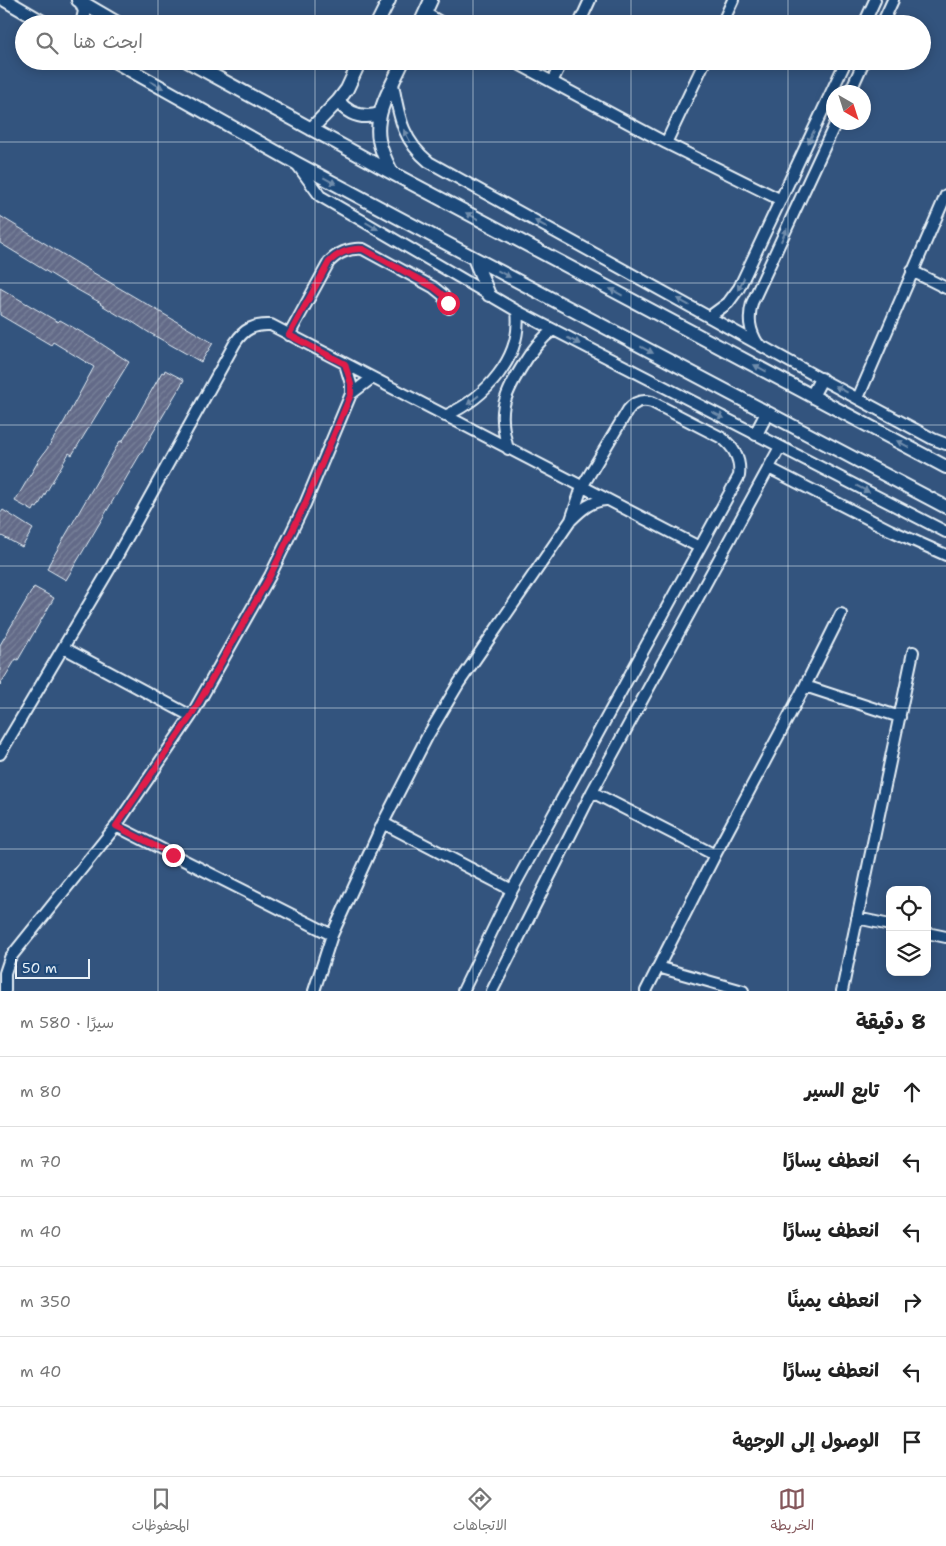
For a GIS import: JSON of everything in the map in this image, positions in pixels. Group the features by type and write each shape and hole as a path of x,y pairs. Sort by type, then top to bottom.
{"street":[{"path":"5,0 31,15"},
{"path":"382,15 389,0"},
{"path":"424,15 431,0"},
{"path":"584,15 590,0"},
{"path":"726,15 733,0"},
{"path":"868,15 875,0"},
{"path":"886,15 893,0"},
{"path":"79,1 84,11 83,15"},
{"path":"79,1 103,15"},
{"path":"131,70 474,258 946,507"},
{"path":"203,70 392,173 946,467"},
{"path":"311,129 338,102 347,89 356,70"},
{"path":"392,173 379,141 378,124 380,114 399,70"},
{"path":"530,70 666,143 781,200"},
{"path":"552,82 558,70"},
{"path":"666,143 700,70"},
{"path":"709,317 728,304 740,288 842,70"},
{"path":"853,85 860,70"},
{"path":"393,84 399,116 406,134 416,149 429,162 821,379 946,444"},
{"path":"338,102 353,114 367,117 380,114"},
{"path":"759,344 754,337 749,320 752,303 832,130"},
{"path":"296,162 320,196 489,295 553,330 946,532"},
{"path":"858,398 946,195"},
{"path":"289,335 329,262 338,254 350,250 363,249 433,287 443,295 449,308"},
{"path":"474,258 489,295"},
{"path":"912,270 946,288"},
{"path":"445,416 460,409 489,386 502,369 516,340 518,311"},
{"path":"0,754 112,566 240,336 246,330 262,324 271,325 699,547"},
{"path":"508,449 504,432 503,414 506,395 532,350 553,330"},
{"path":"516,340 532,350"},
{"path":"5,991 5,973 10,958 116,826 191,716 270,576 305,504 351,394 351,384 345,364"},
{"path":"351,394 372,378"},
{"path":"812,396 821,379"},
{"path":"489,386 506,395"},
{"path":"463,991 512,890 739,476 739,463 734,450 727,441 652,402 642,400 633,404 628,410 582,487 571,520"},
{"path":"756,434 768,413"},
{"path":"492,991 592,792 780,447"},
{"path":"769,468 890,530 946,555"},
{"path":"314,991 332,935 382,823 441,711 571,520 586,506 596,500 607,500"},
{"path":"646,991 841,614"},
{"path":"64,648 191,716"},
{"path":"842,991 913,652"},
{"path":"805,686 900,717"},
{"path":"592,792 715,855"},
{"path":"382,823 512,890"},
{"path":"116,826 332,935"},
{"path":"857,918 886,924"},
{"path":"931,934 946,937"},
{"path":"658,967 743,991"}],"building":[{"path":"0,216 213,343 201,362 118,315 0,243"},
{"path":"0,288 58,322 60,320 97,341 129,362 72,455 69,453 37,508 35,507 33,511 15,501 64,422 94,367 53,342 51,345 0,315"},
{"path":"165,370 184,380 66,580 47,569 49,564 120,441 122,442 162,372 164,373"},
{"path":"3,510 33,529 22,547 0,535 0,514"},
{"path":"34,587 54,598 18,660 16,659 0,685 0,645"}],"route":[{"path":"173,855 116,826 191,716 226,657 270,576 305,504 351,394 349,374 345,364 289,335 329,262 344,251 363,249 438,290 448,303"}]}
